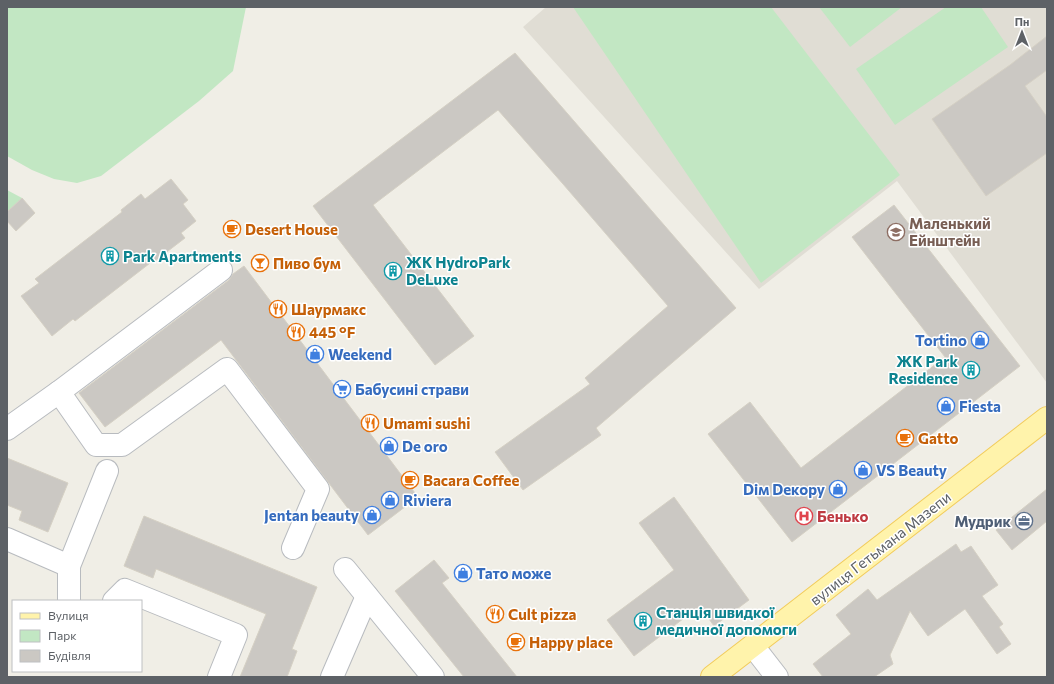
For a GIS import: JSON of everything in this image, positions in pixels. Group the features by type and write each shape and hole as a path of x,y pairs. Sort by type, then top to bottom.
{"main road":[{"name":"вулиця Гетьмана Мазепи","path":"712,677 1047,418"}],"street":[{"path":"7,429 59,392 220,270"},
{"path":"59,392 96,444 122,444 227,369 318,489 293,548"},
{"path":"69,600 69,566 107,471"},
{"path":"7,539 69,566"},
{"path":"345,569 433,677"},
{"path":"115,600 125,590 236,635 219,677"},
{"path":"332,677 367,596"},
{"path":"753,646 777,677"}],"shaded area":[{"path":"546,7 1047,7 1047,383 897,181 759,289 523,27"}],"green space":[{"path":"7,7 246,7 233,71 199,101 101,176 77,183 54,179 32,170 7,156"},
{"path":"573,7 771,7 900,175 761,283"},
{"path":"819,7 902,7 850,47"},
{"path":"946,7 981,7 1008,47 895,125 856,69"},
{"path":"7,190 22,198 7,212"}],"building":[{"path":"1047,36 1047,70 1025,86 1047,117 1047,153 986,196 932,119 1010,65"},
{"path":"515,53 736,308 596,428 601,435 523,490 495,452 590,384 585,378 668,306 498,110 373,205 474,336 435,365 313,206"},
{"name":"Park Apartments","path":"171,179 188,200 183,204 196,221 181,233 185,238 75,321 73,319 52,336 21,296 39,283 35,279 122,212 121,210 141,194 145,199"},
{"path":"22,198 35,213 16,231 7,221 7,212"},
{"name":"ЖК Park Residence","path":"894,205 1020,366 792,542 708,434 750,402 801,468 945,357 852,237"},
{"path":"244,266 418,497 368,535 221,340 105,427 79,393 229,280 233,274"},
{"path":"7,458 68,483 48,532 19,520 22,511 7,505"},
{"path":"1047,489 1047,521 1012,550 996,530"},
{"path":"674,497 749,600 714,626 700,606 634,656 607,620 674,570 639,523"},
{"path":"144,516 317,587 292,649 297,651 287,677 240,677 266,614 156,569 153,578 124,566"},
{"path":"956,544 961,552 971,546 998,585 982,596 1003,624 999,627 1011,644 997,654 965,609 928,636 910,611 890,655 893,664 874,677 823,677 813,664 851,634 836,615 868,589 877,600"},
{"path":"434,560 449,578 442,583 517,677 464,677 395,591"}],"place":[{"name":"Desert House","path":"232,229"},
{"name":"Маленький Ейнштейн","path":"896,232"},
{"name":"Park Apartments","path":"110,256"},
{"name":"Пиво бум","path":"260,263"},
{"name":"ЖК HydroPark DeLuxe","path":"393,271"},
{"name":"Шаурмакс","path":"278,309"},
{"name":"445 °F","path":"296,332"},
{"name":"Tortino","path":"980,340"},
{"name":"Weekend","path":"315,354"},
{"name":"ЖК Park Residence","path":"971,370"},
{"name":"Бабусині страви","path":"342,389"},
{"name":"Fiesta","path":"946,406"},
{"name":"Umami sushi","path":"370,423"},
{"name":"Gatto","path":"905,438"},
{"name":"De oro","path":"389,446"},
{"name":"VS Beauty","path":"863,470"},
{"name":"Bacara Coffee","path":"410,480"},
{"name":"Dім Dекору","path":"838,489"},
{"name":"Riviera","path":"390,500"},
{"name":"Jentan beauty","path":"372,515"},
{"name":"Бенько","path":"804,516"},
{"name":"Мудрик","path":"1024,521"},
{"name":"Тато може","path":"463,573"},
{"name":"Cult pizza","path":"495,614"},
{"name":"Станція швидкої медичної допомоги","path":"643,621"},
{"name":"Happy place","path":"516,642"}]}
